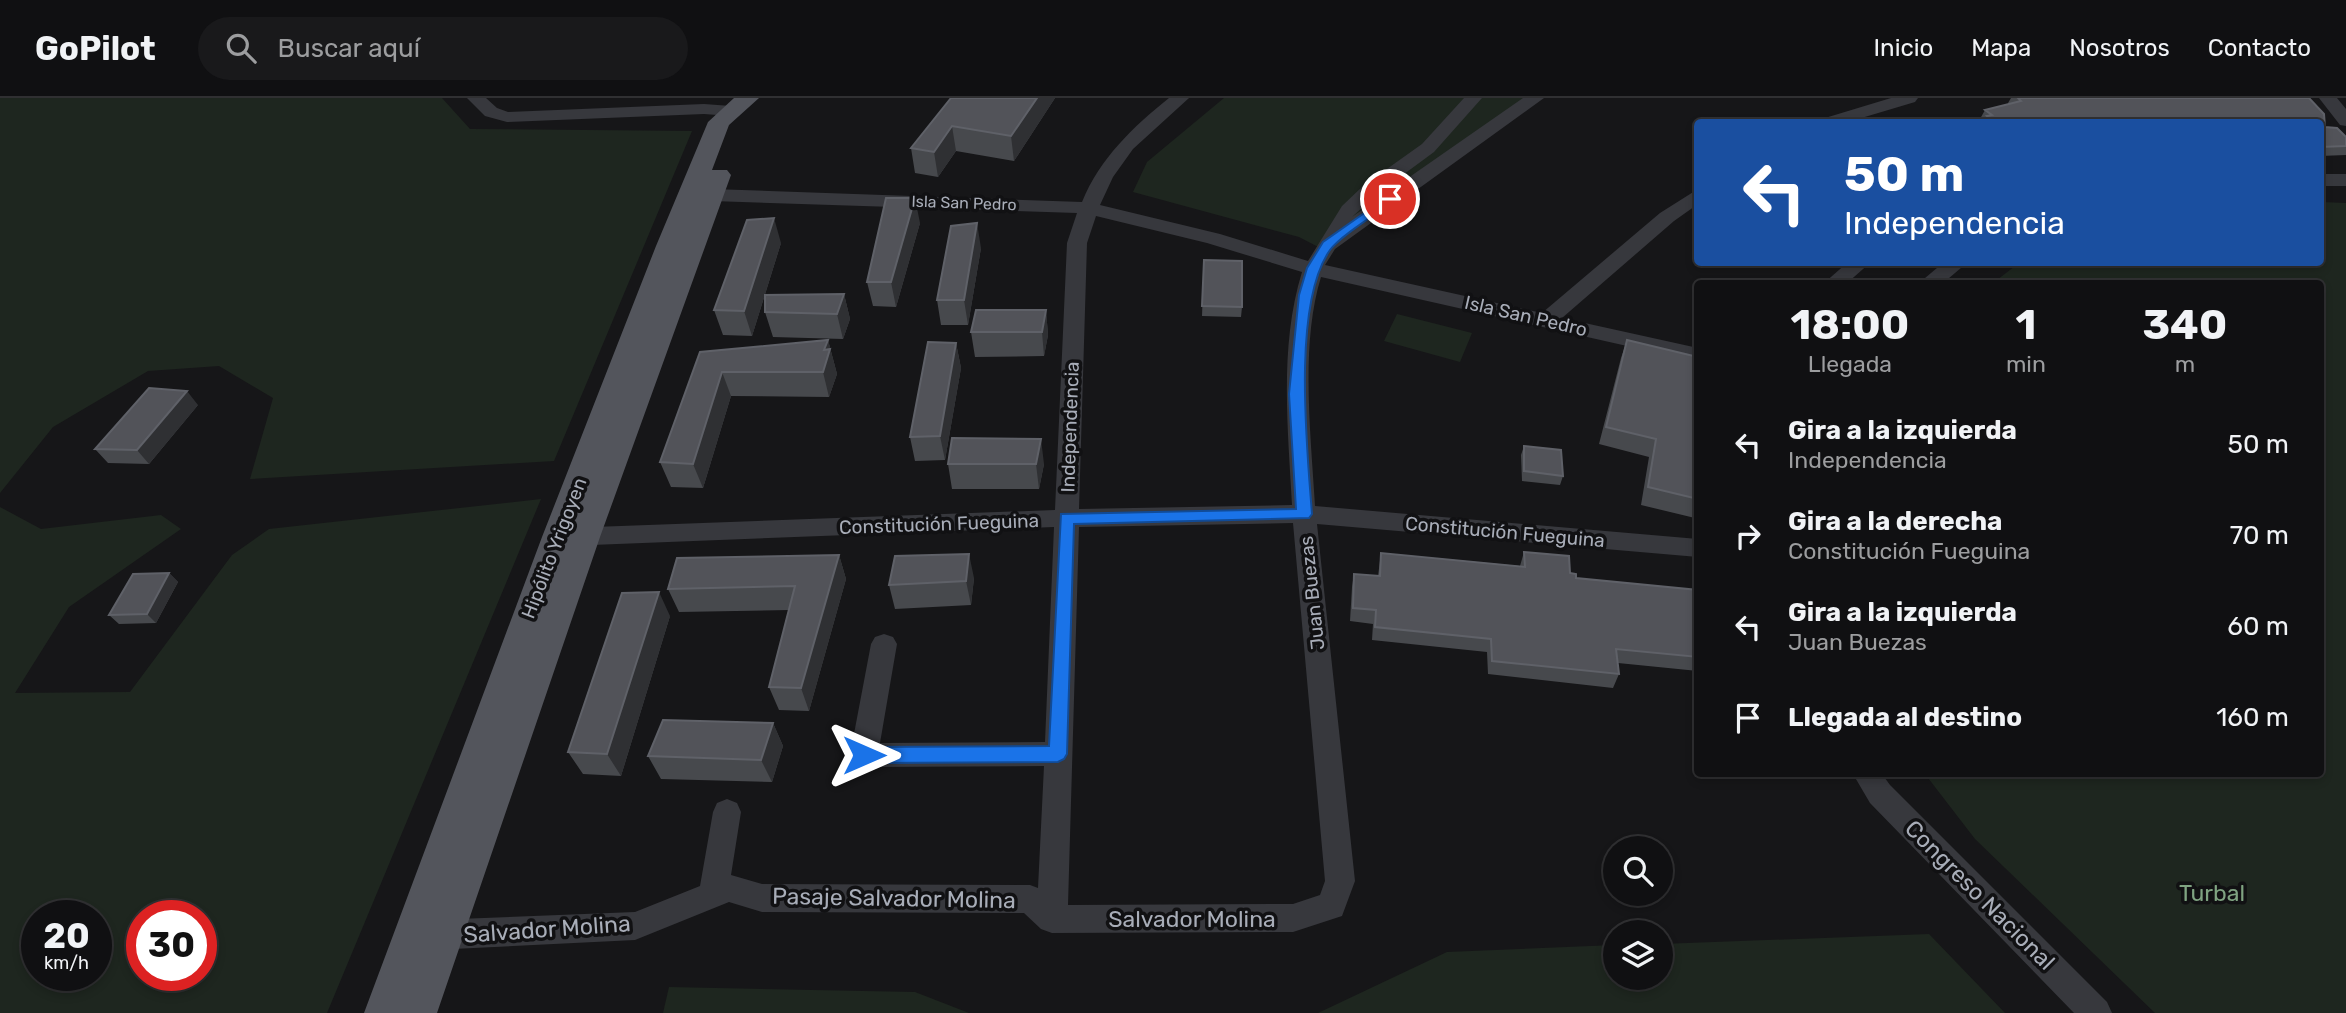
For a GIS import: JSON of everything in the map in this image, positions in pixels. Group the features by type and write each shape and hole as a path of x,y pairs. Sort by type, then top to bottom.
{"main road":[{"name":"Hipólito Yrigoyen","path":"571,537 712,195 736,130 747,113 766,98"},
{"name":"Hipólito Yrigoyen","path":"384,1013 427,935 719,122 722,104"},
{"name":"Hipólito Yrigoyen","path":"417,1013 427,935"}],"street":[{"path":"476,98 491,112 507,117 722,104"},
{"path":"507,117 531,98"},
{"name":"Independencia","path":"1052,919 1077,243 1087,208 1107,169 1123,146 1180,98"},
{"path":"1327,245 1340,216 1368,189 1421,154 1473,98"},
{"name":"Juan Buezas","path":"1331,906 1340,881 1304,514 1297,394 1305,295 1313,268 1327,245 1432,168 1535,98"},
{"path":"1840,119 1905,98"},
{"path":"2328,98 2342,126"},
{"path":"2324,180 2346,180"},
{"name":"Isla San Pedro","path":"712,195 1087,208 1213,238 1313,268 1694,354"},
{"path":"1547,320 1667,217 1694,198"},
{"path":"1838,280 1856,266"},
{"path":"1933,280 1953,266"},
{"name":"Constitución Fueguina","path":"571,537 1067,518 1304,514 1694,548"},
{"path":"884,644 864,755 1058,754"},
{"name":"Congreso Nacional","path":"1869,777 1880,794 2096,1013"},
{"path":"721,891 727,812"},
{"name":"Salvador Molina","path":"427,935 635,926 721,891"},
{"name":"Pasaje Salvador Molina","path":"721,891 762,898 1030,900 1052,919"},
{"name":"Salvador Molina","path":"1052,919 1293,918 1331,906"}],"green space":[{"path":"0,98 442,98 470,129 692,131 554,461 250,479 273,398 219,366 148,371 53,427 0,493"},
{"path":"1224,98 1532,98 1328,252 1299,237 1133,192 1147,162"},
{"name":"Turbal","path":"2324,202 2346,203 2346,1013 2155,1013 1975,839 1927,777 2324,777 2324,280 1997,280 2015,266 2324,266"},
{"path":"1397,314 1472,333 1460,362 1384,341"},
{"path":"541,499 327,1013 0,1013 0,507 41,529 161,515 181,529 69,607 15,693 130,692 232,555 269,529"},
{"path":"1929,934 2005,1013 1318,1013 1447,952 1603,946 1603,990 1673,990 1673,944"},
{"path":"669,987 915,992 969,1013 663,1013"}],"building":[{"path":"951,98 1037,98 1011,136 952,126 934,152 911,148"},
{"path":"2018,98 2309,98 2324,114 2325,127 2337,128 2346,137 2346,146 2324,147 2324,119 1991,119 1987,116 1992,115 1985,110 2021,101"},
{"path":"886,198 915,198 891,282 867,282"},
{"path":"774,218 744,311 714,310 747,220"},
{"path":"977,223 964,300 937,300 951,226"},
{"path":"1204,260 1242,261 1242,307 1202,306"},
{"path":"844,294 837,314 765,312 765,295"},
{"path":"976,310 1046,310 1042,332 971,332"},
{"path":"828,340 824,350 830,349 823,372 722,372 693,464 660,462 700,352"},
{"path":"1627,340 1694,356 1694,498 1648,487 1656,439 1606,427"},
{"path":"928,342 956,343 940,436 910,437"},
{"path":"149,388 187,391 137,450 95,449"},
{"path":"952,438 1041,439 1036,464 948,464"},
{"path":"1524,446 1561,450 1563,476 1524,471"},
{"path":"1524,552 1569,556 1570,573 1576,574 1576,578 1694,590 1694,657 1616,649 1619,674 1492,661 1491,639 1375,627 1376,610 1353,608 1354,574 1380,576 1381,553 1525,567"},
{"path":"969,554 966,581 889,585 895,556"},
{"path":"839,555 801,688 769,687 795,586 668,589 677,558"},
{"path":"169,573 147,614 109,615 133,574"},
{"path":"659,592 607,754 568,752 622,593"},
{"path":"663,720 773,723 761,760 648,756"}],"route":[{"path":"864,755 1058,754 1067,518 1304,514 1297,394 1305,295 1313,268 1327,245 1390,199"}]}
